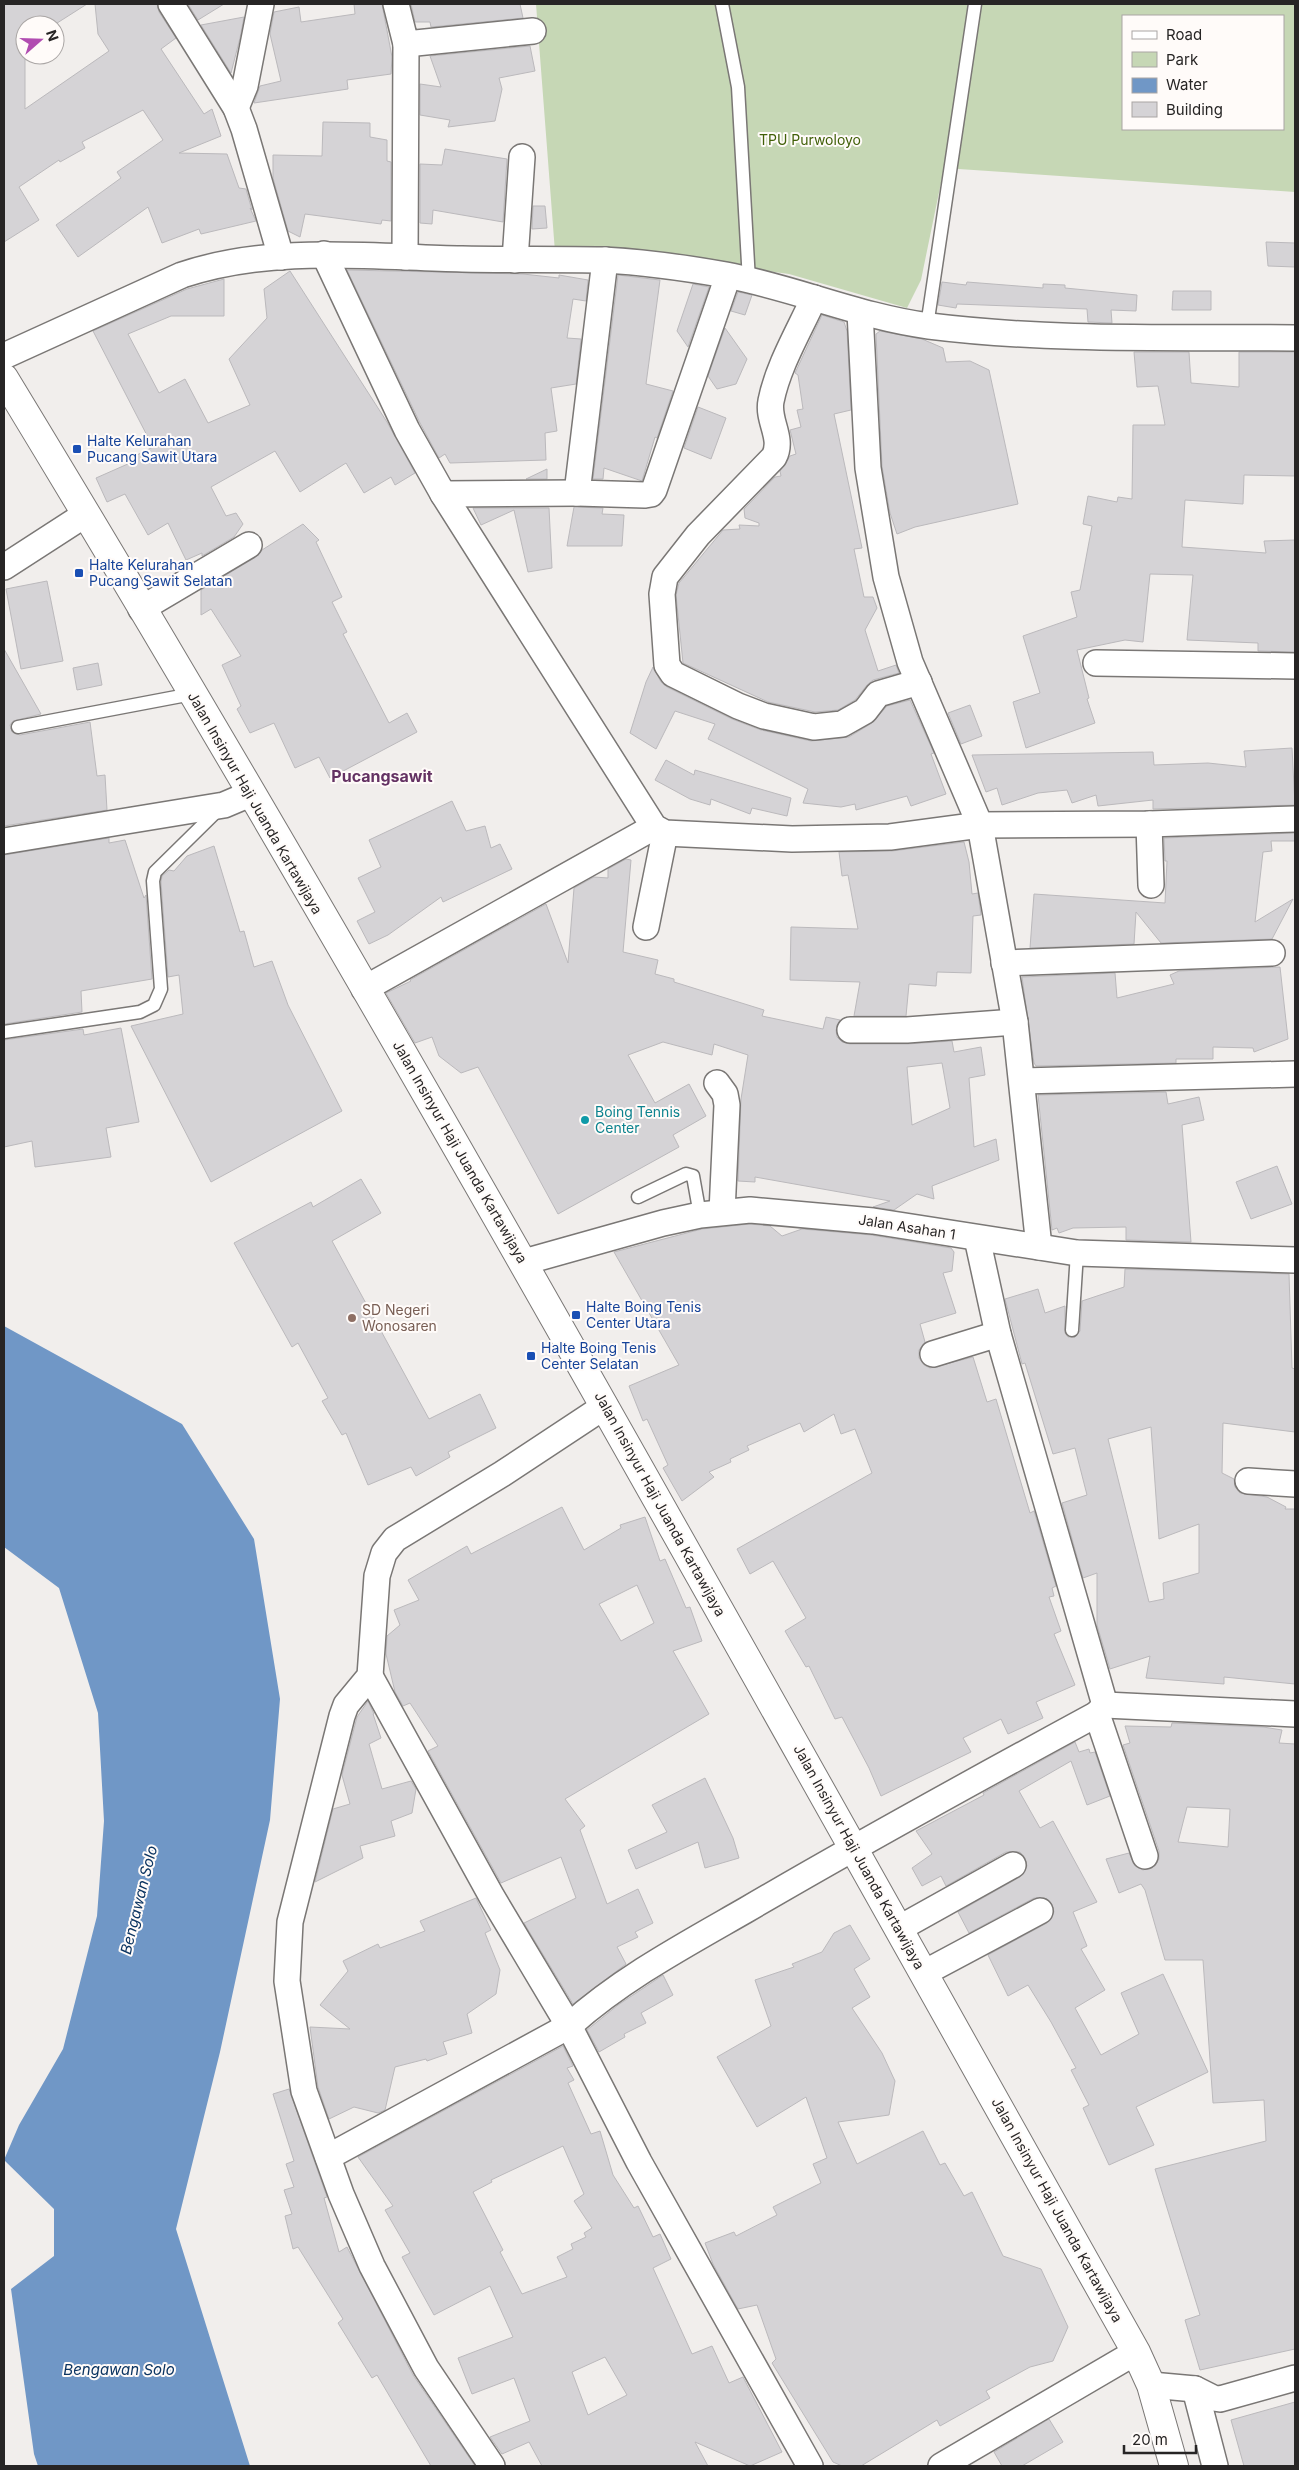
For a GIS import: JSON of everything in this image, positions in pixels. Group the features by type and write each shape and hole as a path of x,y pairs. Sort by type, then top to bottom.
{"main road":[{"name":"Jalan Insinyur Haji Juanda Kartawijaya","path":"4,378 142,609 524,1262 852,1847 900,1928 1136,2352 1151,2384 1174,2466"}],"street":[{"path":"171,4 236,108 244,129 281,257"},
{"path":"236,108 245,86 261,4"},
{"path":"396,4 406,44 405,257"},
{"path":"406,44 533,31"},
{"path":"515,260 522,157"},
{"path":"4,356 182,275 205,267 253,258 324,254 515,260 605,260 739,278 860,312 926,326 1007,333 1295,338"},
{"path":"324,254 407,430 443,494 659,830 646,927"},
{"path":"577,493 605,260"},
{"path":"443,494 651,494 739,278"},
{"path":"814,298 780,374 772,398 771,418 778,440 778,450 774,457 698,535 665,577 662,594 666,665 673,674 738,706 764,716 814,727 842,724 866,711 878,694 918,682"},
{"path":"860,312 868,468 886,577 910,662 980,825 1015,1022 1039,1247"},
{"path":"4,567 86,514"},
{"path":"142,609 249,545"},
{"path":"1096,663 1295,666"},
{"path":"4,841 224,805 250,794"},
{"path":"364,989 659,830 792,839 890,837 980,825 1149,824 1295,819"},
{"path":"1149,824 1151,885"},
{"path":"1004,963 1272,953"},
{"path":"850,1030 907,1030 1015,1022"},
{"path":"1022,1081 1295,1074"},
{"path":"711,1213 727,1105 725,1094 717,1083"},
{"name":"Jalan Asahan 1","path":"524,1262 632,1230 711,1213 772,1211 873,1221 1077,1252 1295,1260"},
{"path":"977,1238 998,1334 1101,1709 1145,1856"},
{"path":"933,1354 998,1334"},
{"path":"605,1406 502,1474 395,1539 384,1553 377,1576 370,1676 492,1897 568,2026 639,2162 810,2466"},
{"path":"1248,1481 1295,1484"},
{"path":"370,1676 346,1705 342,1716 290,1922 286,1956 287,1981 304,2091 341,2194 372,2266 426,2368 492,2466"},
{"path":"328,2157 568,2026 587,2009 652,1965 852,1847 1101,1709 1295,1714"},
{"path":"900,1928 1013,1865"},
{"path":"924,1973 1040,1911"},
{"path":"941,2466 1136,2352"},
{"path":"1151,2384 1195,2388 1213,2398 1220,2399 1295,2378"},
{"path":"1195,2388 1215,2466"}],"lane":[{"path":"722,4 738,87 739,278"},
{"path":"926,326 975,4"},
{"path":"18,727 192,694"},
{"path":"4,1032 140,1012 154,1005 162,989 153,881 155,872 185,840 224,805"},
{"path":"638,1197 686,1174 692,1176 711,1213"},
{"path":"1072,1330 1077,1252"}],"green space":[{"name":"TPU Purwoloyo","path":"536,4 1295,4 1295,192 944,168 921,280 907,308 789,274 658,256 555,252"}],"water":[{"name":"Bengawan Solo","path":"4,1326 182,1424 254,1539 280,1699 270,1820 220,2052 176,2229 250,2466 38,2466 34,2454 11,2289 54,2256 54,2209 4,2160 19,2125 63,2049 97,1916 104,1821 98,1713 59,1588 4,1547"}],"building":[{"path":"4,4 87,4 65,18 65,15 15,15 15,65 25,65 25,109 109,51 98,34 95,4 157,4 159,12 176,38 161,49 204,114 212,109 221,136 179,153 227,154 239,188 246,189 252,210 250,208 256,221 201,234 199,229 162,243 148,207 78,257 56,225 121,178 117,172 163,140 143,110 82,142 85,148 60,162 59,160 19,187 39,220 4,242"},
{"path":"188,4 224,4 198,20"},
{"path":"354,4 382,4 392,57 391,74 347,80 348,89 254,103 260,86 281,81 270,34 274,12 299,7 301,22 355,14"},
{"path":"411,4 520,4 523,18 431,27 430,22 415,22"},
{"path":"244,17 240,38 231,73 201,25"},
{"path":"530,46 535,71 499,78 502,89 495,121 448,127 450,120 420,115 420,84 441,87 430,56"},
{"path":"323,122 370,123 370,137 387,140 387,161 391,162 391,221 382,220 381,224 305,214 300,237 288,231 273,178 273,155 322,156"},
{"path":"445,149 507,159 503,222 433,210 432,224 420,223 420,164 442,165"},
{"path":"533,206 545,206 547,228 532,229"},
{"path":"1266,242 1295,243 1295,267 1268,266"},
{"path":"347,270 523,274 559,278 559,275 588,280 586,301 573,299 567,338 581,339 576,384 551,388 557,431 545,433 546,460 450,463 445,454 439,458 420,423"},
{"path":"290,271 387,422 415,473 395,485 391,477 364,493 346,463 300,492 275,451 211,487 226,516 236,513 243,524 234,537 202,556 202,553 186,560 168,523 148,535 125,494 107,502 96,478 130,463 129,459 153,447 93,331 187,289 224,279 224,316 171,316 128,334 159,393 185,379 208,423 250,405 229,359 267,318 264,289"},
{"path":"618,275 660,280 646,384 673,391 657,438 655,437 642,481 604,468 603,479 593,479"},
{"path":"942,282 966,285 967,282 1043,288 1043,284 1065,285 1065,288 1137,295 1136,311 1111,310 1112,323 1088,322 1087,309 957,304 956,308 938,305"},
{"path":"693,284 709,287 688,347 677,331"},
{"path":"1173,291 1211,291 1211,310 1172,310"},
{"path":"738,292 752,295 745,315 731,311"},
{"path":"822,315 844,322 847,331 851,410 834,414 862,548 854,549 864,597 873,597 877,608 865,630 878,671 896,665 899,673 873,680 855,700 838,710 815,712 768,702 683,663 676,595 679,583 723,530 740,529 739,525 759,526 759,523 745,518 744,509 775,477 781,476 780,471 790,456 796,454 790,430 801,427 797,410 803,409 798,375 795,373"},
{"path":"725,328 747,359 736,384 717,389 708,376"},
{"path":"880,331 922,339 943,348 946,362 970,361 989,370 1018,504 915,527 897,534 890,513 882,466 876,334"},
{"path":"1134,352 1189,352 1191,383 1239,387 1239,352 1295,352 1295,476 1244,475 1243,504 1185,500 1182,547 1266,553 1264,541 1295,540 1295,652 1258,651 1258,643 1187,640 1193,575 1150,574 1143,642 1125,640 1077,650 1089,698 1087,699 1095,723 1026,748 1013,702 1040,693 1023,636 1077,617 1071,592 1080,590 1092,526 1083,524 1088,496 1117,502 1118,497 1132,499 1133,425 1165,425 1158,386 1137,387"},
{"path":"698,407 726,418 711,459 684,448"},
{"path":"547,469 547,479 526,479"},
{"path":"574,507 603,508 602,514 624,515 622,546 567,546"},
{"path":"473,508 549,508 552,568 528,572 514,510 481,525"},
{"path":"303,524 319,540 316,542 342,597 332,602 347,632 343,634 389,723 407,713 417,732 330,778 319,757 295,768 274,723 250,733 237,709 241,706 222,665 241,656 211,609 201,615 201,590 256,557 262,550"},
{"path":"47,581 63,661 21,669 6,589"},
{"path":"4,649 41,714 13,721 10,725 12,732 20,735 90,722 97,776 105,775 107,810 4,826"},
{"path":"98,663 102,685 77,690 73,668"},
{"path":"653,667 661,682 667,687 732,719 761,730 811,741 849,737 872,723 887,706 910,700 934,753 931,754 946,794 911,806 907,796 856,810 855,804 841,807 803,803 808,789 708,739 715,724 675,711 656,749 630,733 646,682"},
{"path":"970,705 982,736 961,744 948,713"},
{"path":"1292,748 1295,805 1153,809 1153,800 1098,806 1096,795 1072,803 1067,790 1038,793 1002,805 997,788 986,792 972,755 1153,752 1154,765 1208,763 1246,767 1244,751"},
{"path":"666,760 694,775 695,770 791,798 787,816 752,808 750,814 711,799 710,805 690,799 655,780"},
{"path":"452,801 466,831 485,826 491,848 500,844 512,869 443,902 441,897 388,935 369,944 357,921 375,912 358,878 381,867 369,840"},
{"path":"1295,833 1295,841 1271,841 1272,851 1263,852 1255,922 1293,899 1272,939 1161,943 1136,912 1134,944 1030,948 1034,894 1165,903 1167,861 1165,861 1164,838"},
{"path":"109,838 109,843 125,840 144,898 146,895 152,979 81,991 82,1012 4,1024 4,855"},
{"path":"964,842 969,862 972,894 978,893 981,915 973,916 971,973 937,972 936,986 909,984 906,1016 854,1016 860,982 790,980 791,927 858,929 848,875 842,876 839,852 892,851"},
{"path":"214,846 240,932 244,931 254,967 272,961 288,1005 342,1111 211,1182 131,1026 183,1014 179,975 168,977 162,876 169,870 174,871 187,856"},
{"path":"626,859 631,860 623,952 658,960 655,974 674,979 674,982 764,1010 762,1016 823,1029 826,1017 840,1020 836,1030 837,1037 842,1042 850,1044 907,1044 952,1041 954,1052 981,1047 985,1075 969,1078 974,1147 996,1139 999,1160 932,1186 934,1199 917,1194 894,1210 873,1207 890,1201 755,1177 755,1182 738,1181 741,1099 748,1055 714,1044 712,1055 663,1042 628,1055 655,1103 689,1084 706,1116 673,1135 679,1147 558,1214 478,1067 461,1073 439,1056 432,1037 415,1043 386,993 411,981 546,904 568,963 574,888 594,877 608,878 608,869","holes":["942,1063 950,1108 912,1125 907,1067"]},
{"path":"1280,967 1288,1039 1254,1052 1253,1048 1213,1047 1213,1059 1176,1059 1176,1063 1036,1066 1034,1063 1022,977 1115,973 1117,998 1174,984 1170,975 1179,971"},
{"path":"121,1028 139,1122 106,1128 111,1157 35,1167 32,1141 4,1147 4,1040 83,1029 84,1035"},
{"path":"1166,1092 1168,1104 1199,1097 1204,1120 1182,1125 1191,1242 1126,1240 1126,1227 1073,1228 1059,1233 1057,1228 1052,1230 1038,1095"},
{"path":"1277,1166 1292,1204 1251,1219 1236,1182"},
{"path":"361,1179 381,1213 332,1241 429,1419 480,1394 496,1428 448,1452 450,1457 416,1476 411,1467 368,1485 346,1433 342,1435 322,1401 328,1398 298,1343 292,1347 234,1243 311,1202 313,1207"},
{"path":"750,1224 770,1226 782,1236 802,1229 871,1235 951,1248 954,1252 952,1271 943,1273 956,1313 920,1324 925,1342 919,1350 919,1358 924,1365 930,1368 973,1357 987,1402 996,1399 1030,1513 1034,1511 1056,1586 1052,1588 1054,1596 1049,1597 1061,1631 1054,1634 1075,1685 1036,1702 1043,1718 1008,1734 1001,1719 963,1738 971,1752 881,1796 869,1768 842,1717 835,1719 809,1666 806,1667 785,1631 806,1618 773,1561 750,1574 737,1549 872,1473 855,1429 841,1434 834,1414 804,1432 800,1423 747,1446 749,1450 730,1459 731,1462 709,1472 714,1477 682,1501 663,1468 668,1465 647,1419 643,1421 629,1386 679,1365 614,1252 702,1229"},
{"path":"1125,1269 1289,1274 1292,1368 1295,1369 1295,1432 1223,1423 1222,1473 1234,1479 1235,1487 1240,1493 1267,1497 1286,1507 1285,1509 1295,1509 1295,1684 1224,1677 1224,1684 1146,1678 1150,1656 1110,1669 1097,1625 1097,1573 1083,1578 1062,1503 1087,1495 1075,1448 1053,1454 1025,1363 1022,1364 1005,1299 1038,1289 1045,1313 1065,1306 1065,1333 1068,1337 1075,1337 1080,1331 1082,1301 1124,1287","holes":["1151,1427 1159,1539 1199,1524 1199,1573 1163,1583 1164,1599 1149,1602 1108,1439"]},
{"path":"562,1507 584,1550 621,1528 620,1525 645,1517 660,1561 665,1559 686,1608 690,1607 702,1641 673,1651 709,1714 565,1799 585,1826 580,1830 607,1904 638,1889 653,1923 635,1932 638,1937 617,1947 626,1964 573,2004 524,1923 576,1898 561,1857 501,1883 428,1751 438,1746 410,1703 403,1706 395,1692 386,1654 387,1636 400,1625 394,1610 419,1600 408,1580 467,1546 471,1554","holes":["637,1585 654,1623 621,1641 599,1604"]},
{"path":"368,1701 381,1738 369,1744 382,1789 411,1781 416,1789 412,1813 391,1821 395,1836 360,1846 363,1858 315,1882 333,1809 350,1804 342,1775 357,1717"},
{"path":"1172,1723 1263,1727 1282,1730 1279,1743 1295,1744 1295,2349 1200,2370 1185,2320 1200,2315 1155,2169 1266,2141 1264,2100 1213,2103 1203,1960 1165,1960 1145,1890 1141,1884 1119,1893 1106,1859 1129,1853 1135,1866 1143,1870 1155,1866 1159,1859 1159,1851 1123,1745 1130,1743 1125,1726 1171,1727","holes":["1187,1807 1230,1809 1228,1847 1178,1842"]},
{"path":"1075,1742 1079,1752 1089,1749 1090,1753 1095,1752 1110,1796 1087,1805 1071,1761 1019,1791 1040,1828 1053,1821 1097,1902 1073,1912 1087,1946 1081,1949 1105,1990 1075,2008 1101,2055 1139,2034 1121,1993 1163,1974 1208,2072 1136,2107 1154,2145 1109,2165 1083,2108 1089,2105 1071,2070 1076,2068 1051,2022 1028,1985 1008,1996 988,1955 1047,1923 1054,1912 1052,1904 1047,1899 1034,1898 969,1933 958,1912 1020,1877 1027,1866 1025,1858 1020,1852 1006,1852 946,1886 941,1876 922,1886 912,1868 932,1854 916,1831 984,1795 983,1793"},
{"path":"705,1778 733,1838 739,1858 705,1868 698,1842 636,1869 628,1850 667,1832 652,1805"},
{"path":"476,1898 491,1930 485,1933 500,1970 496,1994 467,2014 472,2033 443,2042 447,2054 427,2061 426,2059 395,2067 385,2110 378,2113 354,2107 329,2119 318,2087 310,2027 350,2029 320,2005 348,1971 343,1961 378,1944 380,1948 425,1931 420,1921"},
{"path":"850,1925 870,1959 854,1969 870,1997 852,2008 882,2053 895,2081 889,2115 838,2122 857,2164 923,2131 940,2165 945,2163 964,2196 972,2192 1003,2256 1041,2269 1068,2327 1053,2361 1030,2367 986,2391 990,2398 940,2426 937,2420 861,2466 842,2466 833,2462 772,2363 776,2359 757,2305 738,2309 713,2264 705,2243 734,2232 736,2236 777,2215 773,2207 821,2183 813,2164 827,2158 806,2097 757,2127 717,2057 771,2026 755,1980 794,1967 792,1964 822,1952 834,1933"},
{"path":"663,1975 673,1995 641,2013 646,2023 624,2034 625,2037 599,2052 587,2030 618,2005"},
{"path":"563,2046 573,2066 567,2068 574,2080 568,2083 591,2134 600,2131 613,2175 634,2208 638,2206 653,2237 660,2234 671,2259 653,2268 692,2354 712,2346 729,2383 743,2377 782,2452 750,2466 695,2442 708,2466 542,2466 529,2442 502,2454 490,2437 530,2421 514,2378 472,2394 458,2358 513,2337 490,2286 434,2315 402,2257 410,2253 385,2210 393,2206 358,2157","holes":["563,2146 584,2194 574,2201 592,2228 584,2233 586,2237 571,2244 573,2249 557,2257 567,2277 522,2294 500,2252 503,2250 473,2192 492,2182 491,2180","605,2357 627,2395 588,2415 572,2372"]},
{"path":"289,2089 327,2197 324,2198 339,2252 347,2247 413,2375 475,2466 431,2466 377,2375 372,2378 338,2323 343,2319 298,2247 293,2249 285,2216 292,2214 284,2190 294,2187 286,2164 294,2161 273,2094"},
{"path":"1295,2402 1295,2466 1244,2466 1231,2420"},
{"path":"1049,2419 1063,2442 1022,2466 1002,2466 994,2452"}],"place":[{"name":"Halte Kelurahan Pucang Sawit Utara","path":"77,449"},
{"name":"Halte Kelurahan Pucang Sawit Selatan","path":"79,573"},
{"name":"Boing Tennis Center","path":"585,1120"},
{"name":"Halte Boing Tenis Center Utara","path":"576,1315"},
{"name":"SD Negeri Wonosaren","path":"352,1318"},
{"name":"Halte Boing Tenis Center Selatan","path":"531,1356"}],"district":[{"name":"Pucangsawit","path":"382,776"}]}
